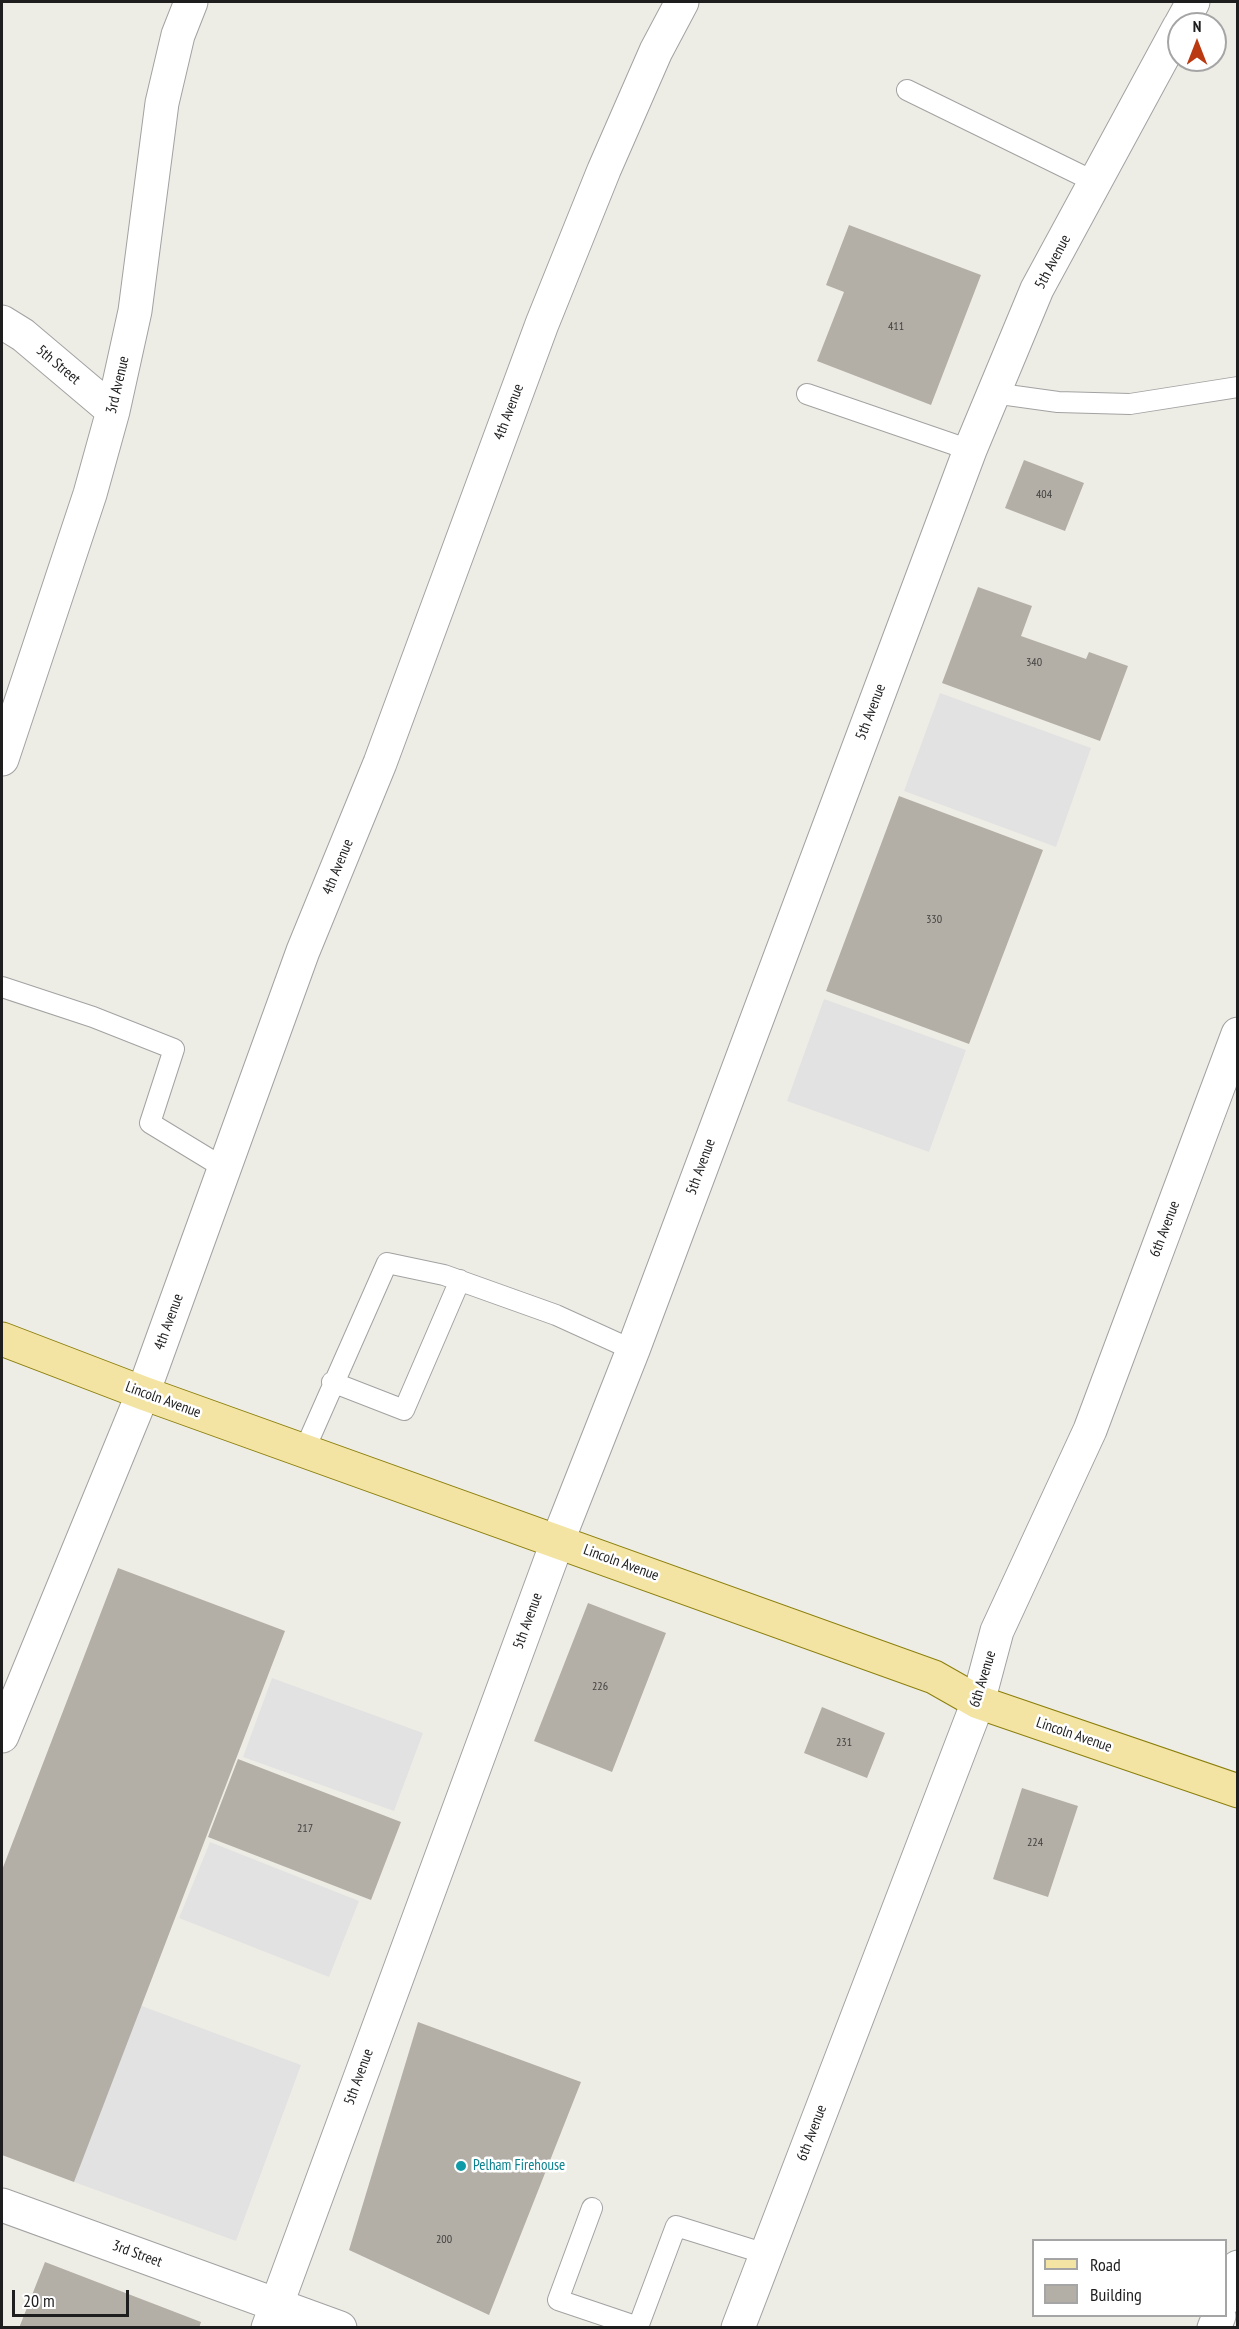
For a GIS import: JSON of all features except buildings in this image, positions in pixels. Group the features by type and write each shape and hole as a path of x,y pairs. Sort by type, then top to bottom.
{"main road":[{"name":"Lincoln Avenue","path":"2,1339 143,1394 558,1540 934,1677 978,1702 1238,1791"}],"street":[{"name":"3rd Avenue","path":"2,759 90,494 113,411 135,311 162,103 178,34 191,2"},
{"name":"4th Avenue","path":"2,1736 143,1394 303,951 380,763 542,324 604,170 656,51 682,2"},
{"name":"5th Avenue","path":"272,2316 558,1540 633,1350 970,450 1037,289 1167,50"},
{"name":"5th Street","path":"2,322 23,335 113,411"},
{"name":"6th Avenue","path":"738,2328 978,1702 997,1631 1089,1430 1238,1034"},
{"name":"3rd Street","path":"2,2205 272,2316 340,2328"},
{"path":"1227,2295 1238,2267"}],"lane":[{"path":"907,90 1095,182"},
{"path":"993,393 1058,402 1130,404 1238,387"},
{"path":"807,394 970,450"},
{"path":"2,987 93,1017 174,1049 150,1123 224,1168"},
{"path":"304,1451 332,1382 387,1263 460,1280 556,1315 633,1350"},
{"path":"332,1382 404,1410 460,1280"},
{"path":"592,2208 558,2300 638,2327 676,2226 766,2254"}],"shaded area":[{"path":"940,693 1091,748 1056,847 904,791"},
{"path":"824,999 966,1050 929,1152 787,1101"},
{"path":"272,1678 423,1733 394,1811 243,1757"},
{"path":"210,1842 359,1901 329,1977 179,1918"},
{"path":"139,2005 301,2065 236,2241 74,2182"}],"place":[{"name":"Pelham Firehouse","path":"461,2166"}]}
